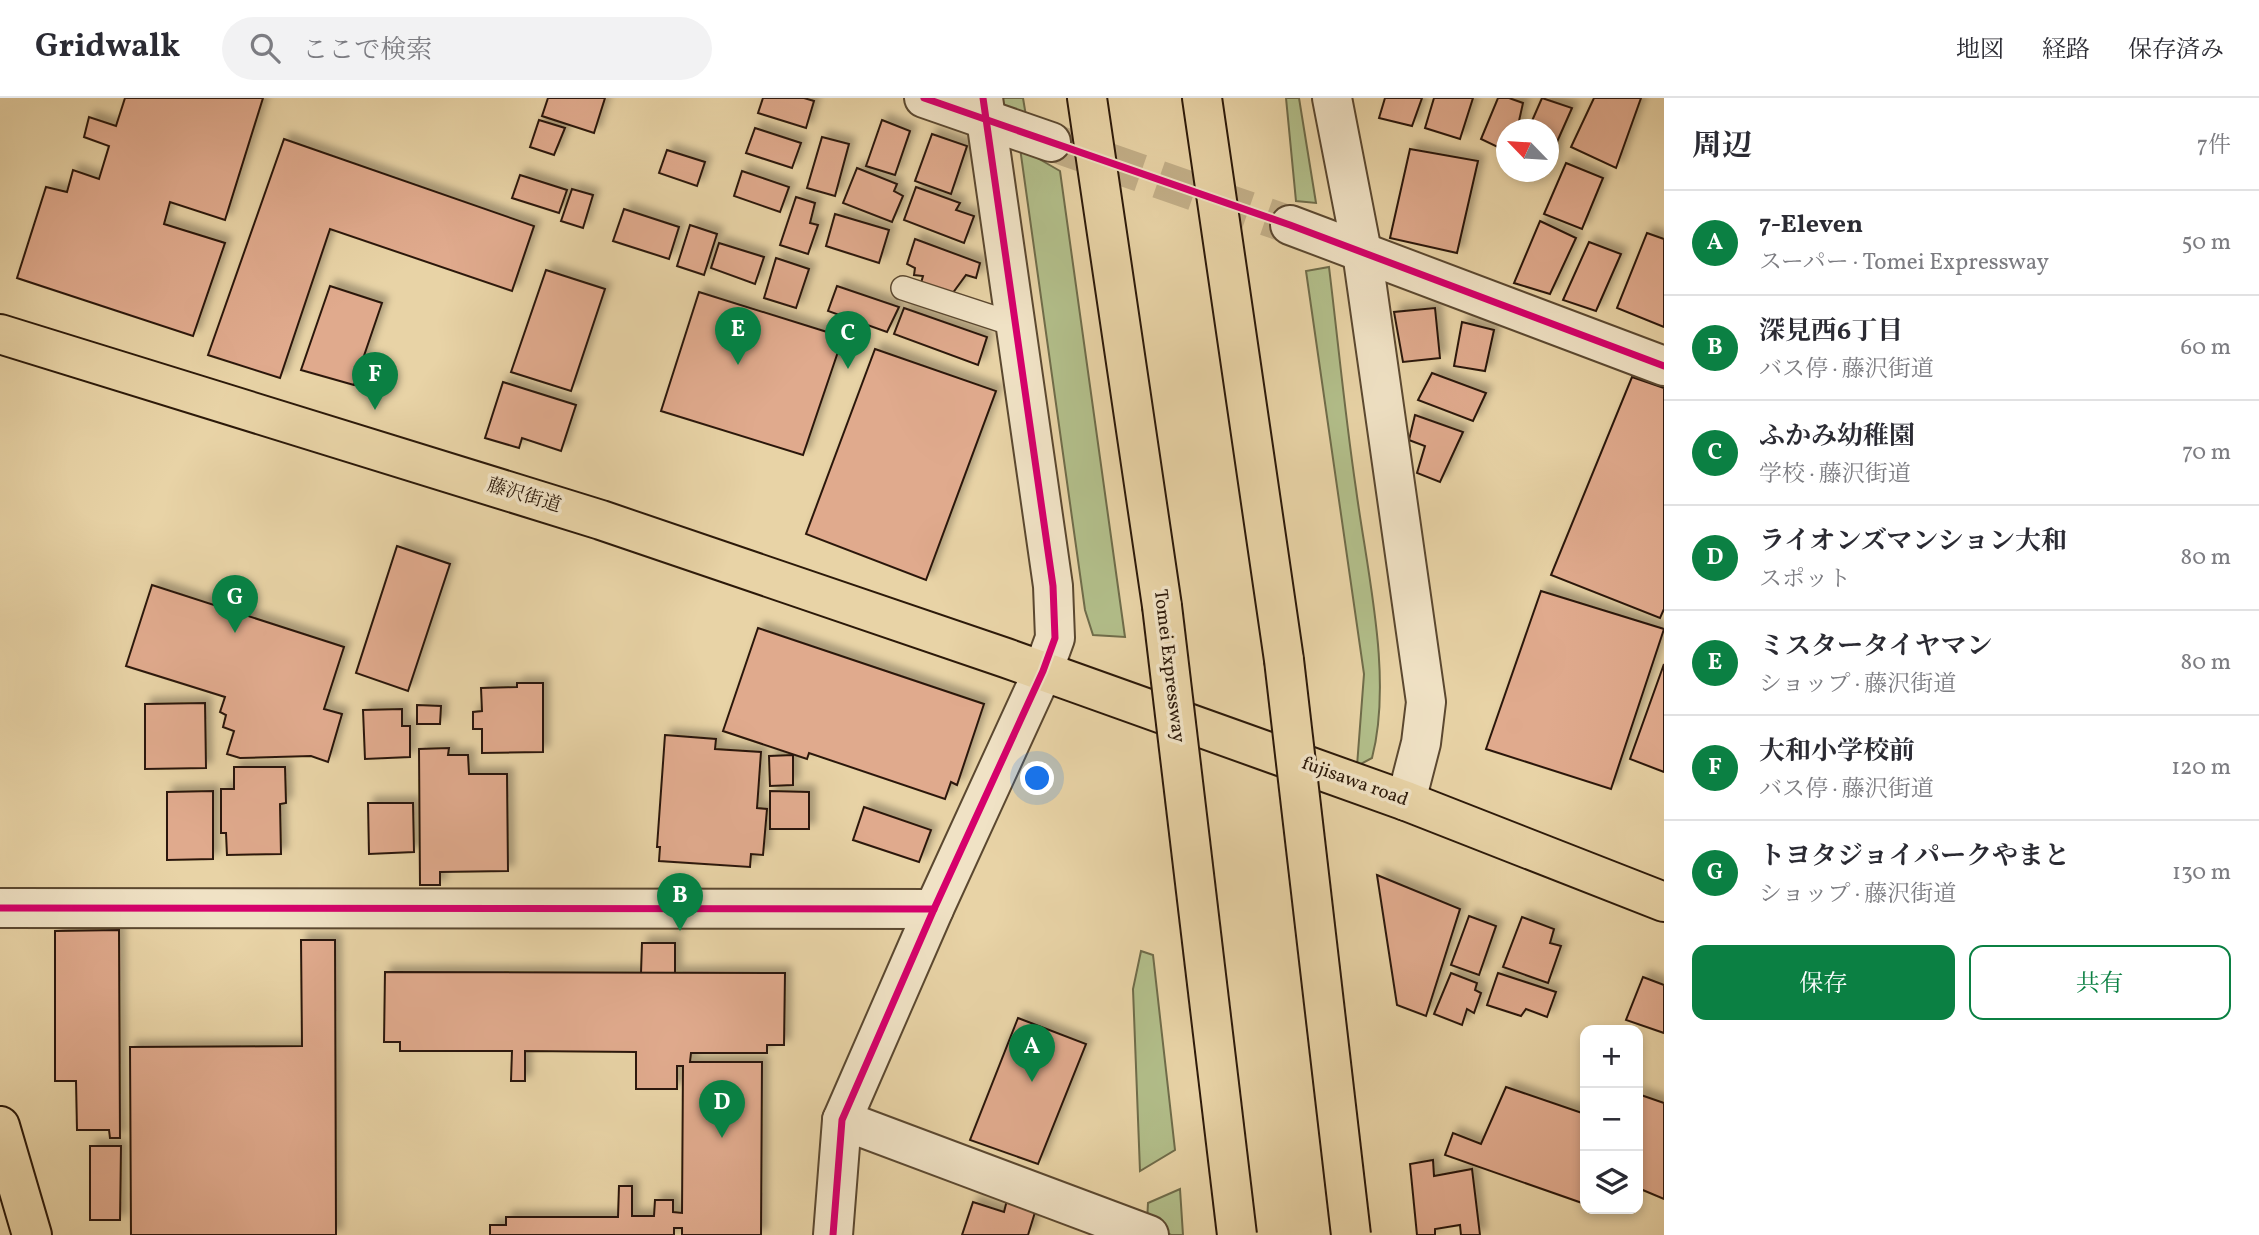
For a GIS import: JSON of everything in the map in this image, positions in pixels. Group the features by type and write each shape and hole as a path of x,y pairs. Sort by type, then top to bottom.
{"highway":[{"name":"Tomei Expressway","path":"1087,98 1162,606 1237,1235"},
{"path":"1202,98 1284,660 1351,1235"},
{"name":"藤沢街道","path":"0,334 601,520 1043,671"},
{"path":"0,354 211,399"},
{"name":"fujisawa road","path":"1043,671 1406,801 1664,902"},
{"path":"0,1126 32,1235"}],"street":[{"path":"924,98 984,109 1051,142"},
{"path":"1332,98 1362,252 1426,702 1422,743 1406,801"},
{"path":"833,1235 842,1120 934,909 1029,705 1055,638 1053,586 984,109"},
{"path":"1290,225 1664,366"},
{"path":"0,908 934,909"},
{"path":"842,1120 1149,1235"}],"lane":[{"path":"903,288 1016,325"}],"green space":[{"path":"995,98 1023,98 1027,122"},
{"path":"1286,98 1299,98 1316,203 1296,201"},
{"path":"1020,148 1060,171 1125,637 1093,635 1085,610"},
{"path":"1329,267 1348,434 1379,659 1378,727 1372,758 1357,766 1364,674 1306,271"},
{"path":"1141,951 1153,955 1175,1150 1140,1171 1133,989"},
{"path":"1180,1189 1183,1235 1171,1235 1147,1223 1148,1203"}],"building":[{"path":"125,98 263,98 225,220 170,202 164,224 225,243 193,336 17,278 46,187 67,192 73,170 99,179 109,146 84,137 89,117 116,126"},
{"path":"548,98 605,98 594,133 542,116"},
{"path":"763,98 804,98 814,101 806,128 758,113"},
{"path":"1385,98 1422,98 1412,126 1379,118"},
{"path":"1434,98 1473,98 1460,139 1425,128"},
{"path":"1498,98 1509,98 1523,103 1519,119 1496,119 1496,146 1481,139"},
{"path":"1542,98 1572,108 1559,137 1559,119 1533,119"},
{"path":"1594,98 1641,98 1616,168 1571,147"},
{"path":"539,120 565,128 554,155 530,147"},
{"path":"882,120 910,131 895,175 866,166"},
{"path":"755,128 801,143 792,168 746,153"},
{"path":"932,134 967,146 951,194 915,181"},
{"path":"822,137 849,144 835,196 807,188"},
{"path":"284,139 534,226 512,291 330,229 280,378 208,355"},
{"path":"1410,149 1478,161 1457,253 1390,238"},
{"path":"667,150 705,162 697,186 659,173"},
{"path":"1566,163 1603,178 1582,229 1544,214"},
{"path":"857,168 897,184 894,191 903,196 892,222 843,203"},
{"path":"742,171 789,187 780,212 734,196"},
{"path":"520,175 567,190 559,213 512,198"},
{"path":"916,187 960,203 956,210 974,216 964,243 904,220"},
{"path":"572,189 593,195 583,228 561,221"},
{"path":"796,197 815,203 810,223 818,225 808,254 780,245"},
{"path":"624,209 679,227 669,259 613,241"},
{"path":"835,214 889,230 879,263 826,246"},
{"path":"1540,221 1576,238 1550,294 1514,283"},
{"path":"690,225 717,234 704,275 677,266"},
{"path":"1647,233 1664,239 1664,327 1617,308"},
{"path":"915,239 980,263 976,278 966,275 952,294 921,283 923,276 914,275 915,268 907,264"},
{"path":"1589,242 1621,254 1596,311 1563,300"},
{"path":"719,243 764,257 755,284 711,268"},
{"path":"776,258 809,269 796,308 764,298"},
{"path":"546,270 605,289 571,391 511,372"},
{"path":"330,286 382,303 354,385 301,370"},
{"path":"837,286 899,307 887,332 828,311"},
{"path":"699,292 843,337 803,455 661,411"},
{"path":"904,308 987,337 978,365 894,334"},
{"path":"1435,308 1440,358 1403,362 1394,312"},
{"path":"1462,322 1494,330 1485,371 1454,366"},
{"path":"875,349 996,391 926,580 806,534"},
{"path":"1432,373 1486,393 1473,421 1418,400"},
{"path":"1632,377 1664,388 1664,609 1660,618 1551,575"},
{"path":"503,382 576,405 561,451 522,438 519,448 485,438"},
{"path":"1415,415 1463,432 1440,482 1417,473 1425,446 1409,440"},
{"path":"397,546 450,564 408,691 356,673"},
{"path":"152,585 344,647 324,709 342,714 328,762 311,756 240,758 227,754 234,731 223,727 226,715 220,712 225,697 126,666"},
{"path":"1541,591 1664,629 1611,789 1486,749"},
{"path":"758,628 984,704 957,785 951,782 945,799 809,753 807,759 723,731"},
{"path":"1664,664 1664,772 1630,759"},
{"path":"517,683 543,683 543,752 482,753 482,729 473,729 473,712 482,711 481,688 517,687"},
{"path":"205,703 206,768 145,769 145,704"},
{"path":"417,705 441,706 440,724 417,724"},
{"path":"402,709 402,726 410,726 410,757 365,759 363,710"},
{"path":"665,735 716,739 715,749 761,752 757,808 767,809 763,855 751,854 750,867 659,861 660,847 657,847"},
{"path":"449,748 448,755 468,755 469,774 507,774 508,871 440,872 440,885 420,885 419,749"},
{"path":"793,755 793,785 770,786 769,756"},
{"path":"234,767 285,767 286,803 280,804 281,854 227,855 226,833 221,833 221,789 234,789"},
{"path":"213,791 213,859 167,860 167,792"},
{"path":"770,791 809,792 809,829 770,829"},
{"path":"368,803 413,803 414,852 369,854"},
{"path":"864,807 931,830 919,862 853,840"},
{"path":"1377,875 1460,909 1426,1016 1397,1005"},
{"path":"1469,916 1496,926 1479,975 1451,965"},
{"path":"1522,917 1554,929 1550,943 1561,946 1548,983 1503,967"},
{"path":"119,930 120,1138 110,1138 109,1130 77,1130 76,1081 55,1081 55,931"},
{"path":"301,940 335,940 336,1235 131,1235 130,1047 302,1046"},
{"path":"642,943 675,943 675,973 641,973"},
{"path":"385,972 785,973 784,1045 767,1045 767,1053 691,1053 690,1062 762,1062 761,1235 682,1235 682,1228 674,1228 674,1235 490,1235 490,1225 506,1225 506,1217 618,1217 619,1186 632,1186 632,1216 654,1216 655,1200 673,1200 673,1212 682,1213 683,1066 677,1066 677,1089 636,1089 636,1052 525,1051 525,1081 511,1081 512,1051 400,1051 400,1042 384,1042"},
{"path":"1451,973 1477,983 1475,990 1481,993 1474,1013 1467,1009 1462,1025 1434,1014"},
{"path":"1498,973 1556,992 1547,1017 1526,1009 1521,1016 1487,1005"},
{"path":"1643,977 1664,985 1664,1033 1626,1020"},
{"path":"1018,1018 1086,1044 1038,1164 970,1140"},
{"path":"1506,1087 1580,1112 1580,1202 1445,1155 1453,1133 1481,1144"},
{"path":"1643,1096 1664,1103 1664,1199 1643,1190"},
{"path":"90,1146 121,1146 120,1220 90,1220"},
{"path":"1433,1160 1434,1176 1472,1169 1480,1235 1461,1235 1460,1225 1435,1229 1435,1235 1417,1235 1410,1164"},
{"path":"1007,1200 1036,1209 1028,1235 962,1235 973,1202 1004,1212"}],"tunnel":[{"path":"1051,142 1290,225"}],"cycle path":[{"path":"924,98 1290,225 1664,366"},
{"path":"833,1235 842,1120 934,909 1043,671 1055,638 1053,586 983,98"},
{"path":"0,908 934,909"}],"place":[{"name":"ミスタータイヤマン","path":"738,365"},
{"name":"ふかみ幼稚園","path":"848,369"},
{"name":"大和小学校前","path":"375,410"},
{"name":"トヨタジョイパークやまと","path":"235,633"},
{"name":"深見西6丁目","path":"680,931"},
{"name":"7-Eleven","path":"1032,1082"},
{"name":"ライオンズマンション大和","path":"722,1138"}]}
